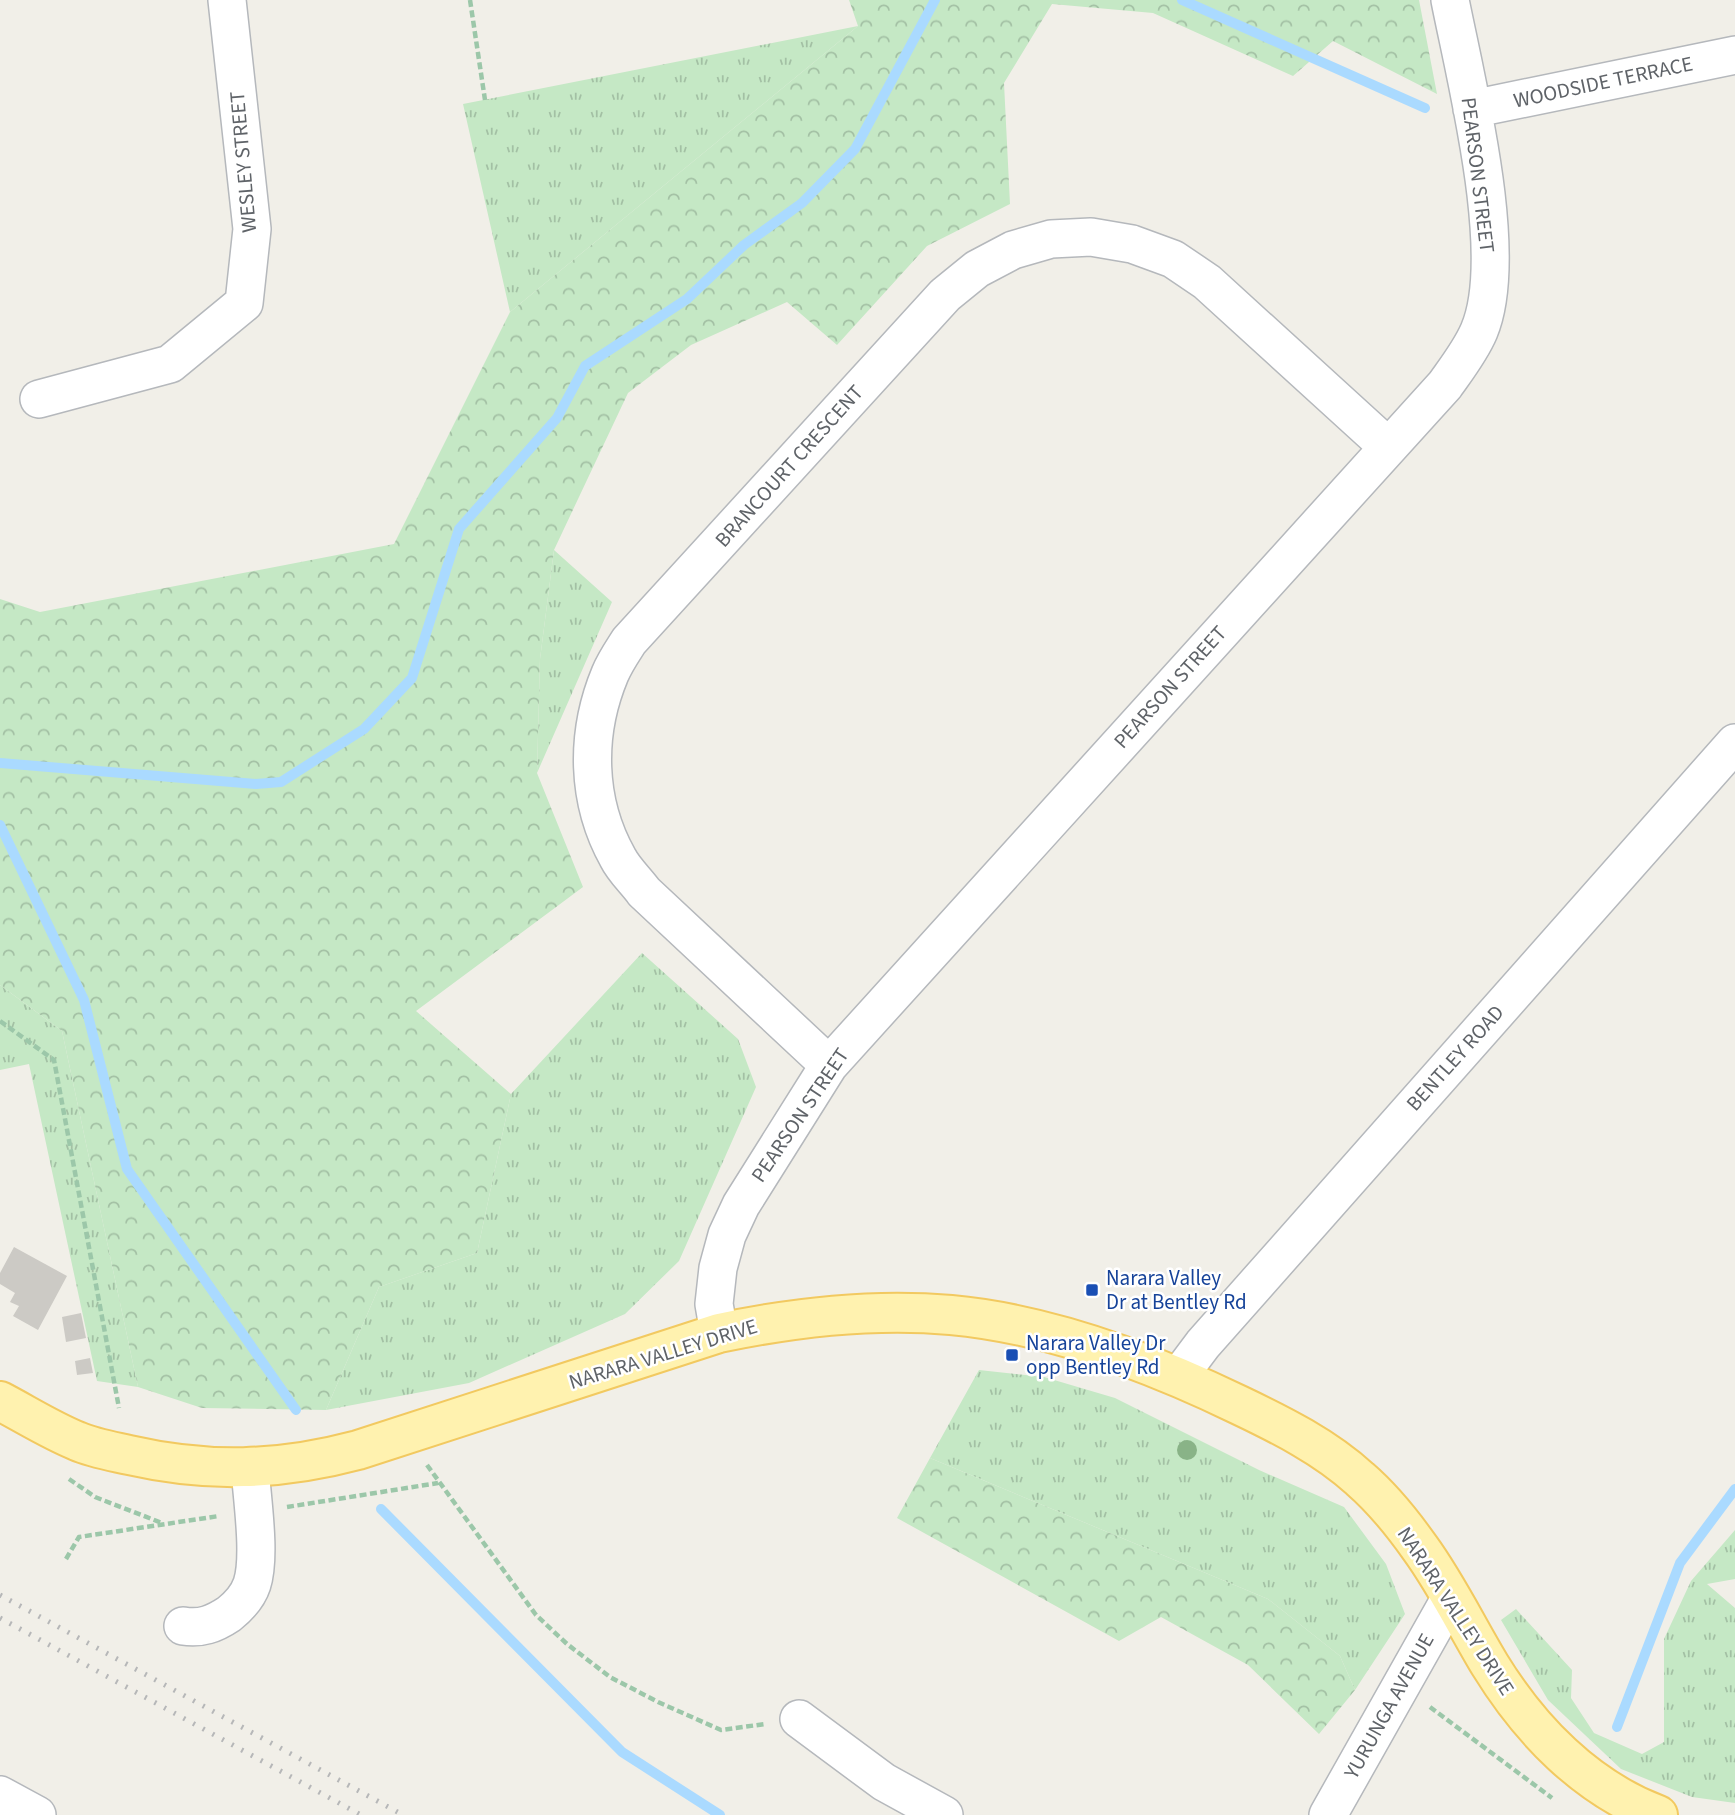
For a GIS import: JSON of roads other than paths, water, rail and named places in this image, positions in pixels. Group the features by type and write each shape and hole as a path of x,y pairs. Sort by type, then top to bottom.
{"main road":[{"name":"NARARA VALLEY DRIVE","path":"0,1401 77,1441 106,1450 216,1468 281,1466 327,1458 409,1435 719,1333 773,1322 892,1312 952,1315 1009,1324 1122,1355 1179,1376 1276,1423 1318,1447 1360,1479 1420,1547 1492,1668 1527,1719 1587,1776 1625,1800 1658,1815"}],"street":[{"name":"WESLEY STREET","path":"39,399 170,363 244,303 252,229 227,0"},
{"name":"PEARSON STREET","path":"719,1333 714,1304 718,1268 727,1235 741,1205 829,1065 1445,385 1479,330 1487,300 1489,234 1472,109 1450,0"},
{"name":"WOODSIDE TERRACE","path":"1472,109 1735,55"},
{"name":"BRANCOURT CRESCENT","path":"829,1065 644,892 619,861 602,825 593,782 592,745 598,707 611,671 629,641 945,295 977,269 1013,250 1051,239 1091,237 1132,244 1173,259 1207,282 1387,446"},
{"name":"BENTLEY ROAD","path":"1179,1376 1203,1344 1735,743"},
{"path":"183,1626 203,1626 220,1620 244,1599 252,1585 255,1550 250,1468"},
{"name":"YURUNGA AVENUE","path":"1328,1815 1451,1597"},
{"path":"799,1719 884,1782 944,1815"},
{"path":"0,1795 37,1815"}],"waterway":[{"path":"0,763 256,784 281,782 364,729 412,678 459,529 557,418 585,366 687,299 744,245 802,203 855,149 935,0"},
{"path":"1182,0 1425,108"},
{"path":"0,825 84,1000 127,1169 296,1410"},
{"path":"1617,1727 1680,1563 1735,1489"},
{"path":"381,1509 622,1752 720,1815"}],"railway":[{"path":"0,1595 403,1815"},
{"path":"0,1618 361,1815"}],"place":[{"name":"Narara Valley Dr at Bentley Rd","path":"1092,1290"},
{"name":"Narara Valley Dr opp Bentley Rd","path":"1012,1355"}]}
